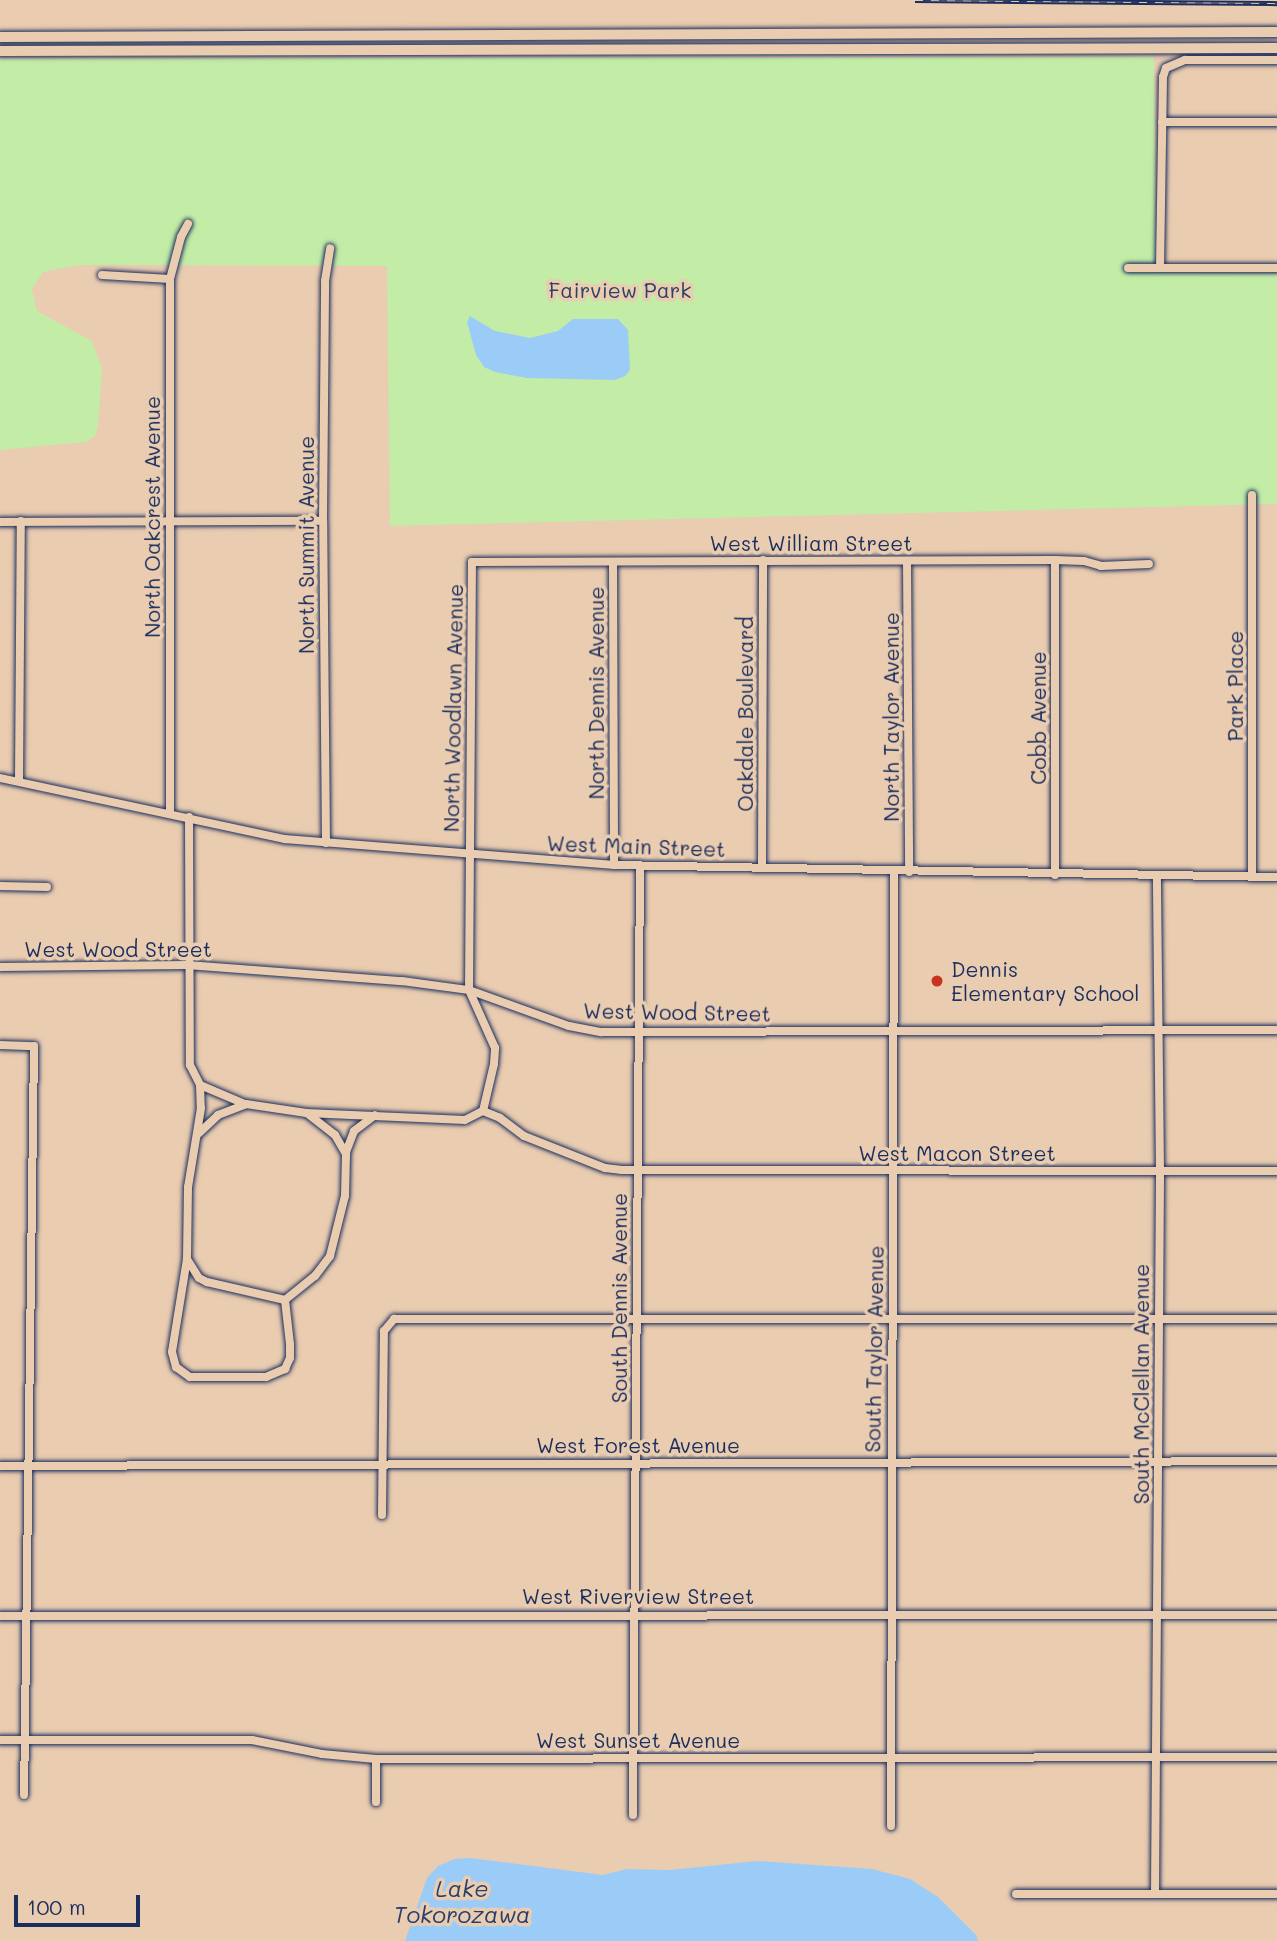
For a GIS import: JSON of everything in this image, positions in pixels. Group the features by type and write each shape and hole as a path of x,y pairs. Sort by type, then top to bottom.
{"main road":[{"path":"0,37 1277,32"},
{"path":"0,51 1277,48"}],"street":[{"path":"1160,268 1163,77 1166,68 1174,62 1277,60"},
{"path":"1162,122 1277,122"},
{"name":"North Oakcrest Avenue","path":"170,813 170,279 181,237 188,224"},
{"name":"North Summit Avenue","path":"326,843 323,521 325,281 330,248"},
{"path":"1128,268 1277,268"},
{"path":"102,275 170,279"},
{"name":"Park Place","path":"1252,495 1252,877"},
{"path":"19,781 21,521"},
{"path":"0,522 323,521"},
{"name":"Oakdale Boulevard","path":"762,868 763,560"},
{"name":"West William Street","path":"472,562 1055,560 1101,566 1149,564"},
{"name":"Cobb Avenue","path":"1055,560 1055,875"},
{"name":"North Taylor Avenue","path":"907,561 909,872"},
{"name":"North Woodlawn Avenue","path":"469,990 472,562"},
{"name":"North Dennis Avenue","path":"613,562 614,865"},
{"name":"West Main Street","path":"0,778 285,839 326,843 640,866 1277,877"},
{"path":"189,817 187,965 190,1065 200,1085 199,1133 188,1186 187,1259 172,1353 176,1367 190,1377 265,1377 285,1368 290,1358 285,1300"},
{"name":"South Dennis Avenue","path":"633,1815 640,866"},
{"name":"South Taylor Avenue","path":"891,1826 890,1462 894,872"},
{"name":"South McClellan Avenue","path":"1155,1894 1160,1172 1157,875"},
{"path":"0,886 47,887"},
{"name":"West Wood Street","path":"0,967 187,965 402,981 469,990 585,1031 1277,1030"},
{"path":"200,1085 246,1104 306,1113 465,1120 483,1111 495,1048 469,990"},
{"path":"0,1045 34,1046 24,1795"},
{"path":"199,1133 218,1115 246,1104"},
{"name":"West Macon Street","path":"483,1111 500,1118 524,1136 605,1168 1277,1171"},
{"path":"306,1113 335,1136 346,1154"},
{"path":"285,1300 315,1276 330,1256 345,1196 346,1154 354,1131 375,1115"},
{"path":"187,1259 192,1271 207,1282 285,1300"},
{"path":"383,1515 384,1331 387,1324 402,1318 1277,1319"},
{"name":"West Forest Avenue","path":"0,1466 1277,1461"},
{"name":"West Riverview Street","path":"0,1616 635,1613 1277,1615"},
{"name":"West Sunset Avenue","path":"0,1740 252,1740 322,1754 376,1759 1277,1757"},
{"path":"376,1759 376,1801"},
{"path":"1016,1894 1277,1894"}],"green space":[{"name":"Fairview Park","path":"1154,57 1156,273 1277,274 1277,504 390,526 387,266 78,265 43,272 32,289 37,311 92,341 102,369 98,426 95,436 86,442 0,450 0,59"}],"water":[{"path":"470,316 495,331 530,338 558,331 573,319 618,319 628,330 630,370 625,376 615,380 527,378 495,372 484,367 476,355 467,322"},
{"name":"Lake Tokorozawa","path":"470,1858 603,1875 627,1869 670,1870 757,1861 872,1869 910,1879 938,1897 976,1935 978,1941 405,1941 427,1878 438,1866 455,1859"}],"railway":[{"path":"915,0 1277,3"}],"place":[{"name":"Dennis Elementary School","path":"937,981"}]}
